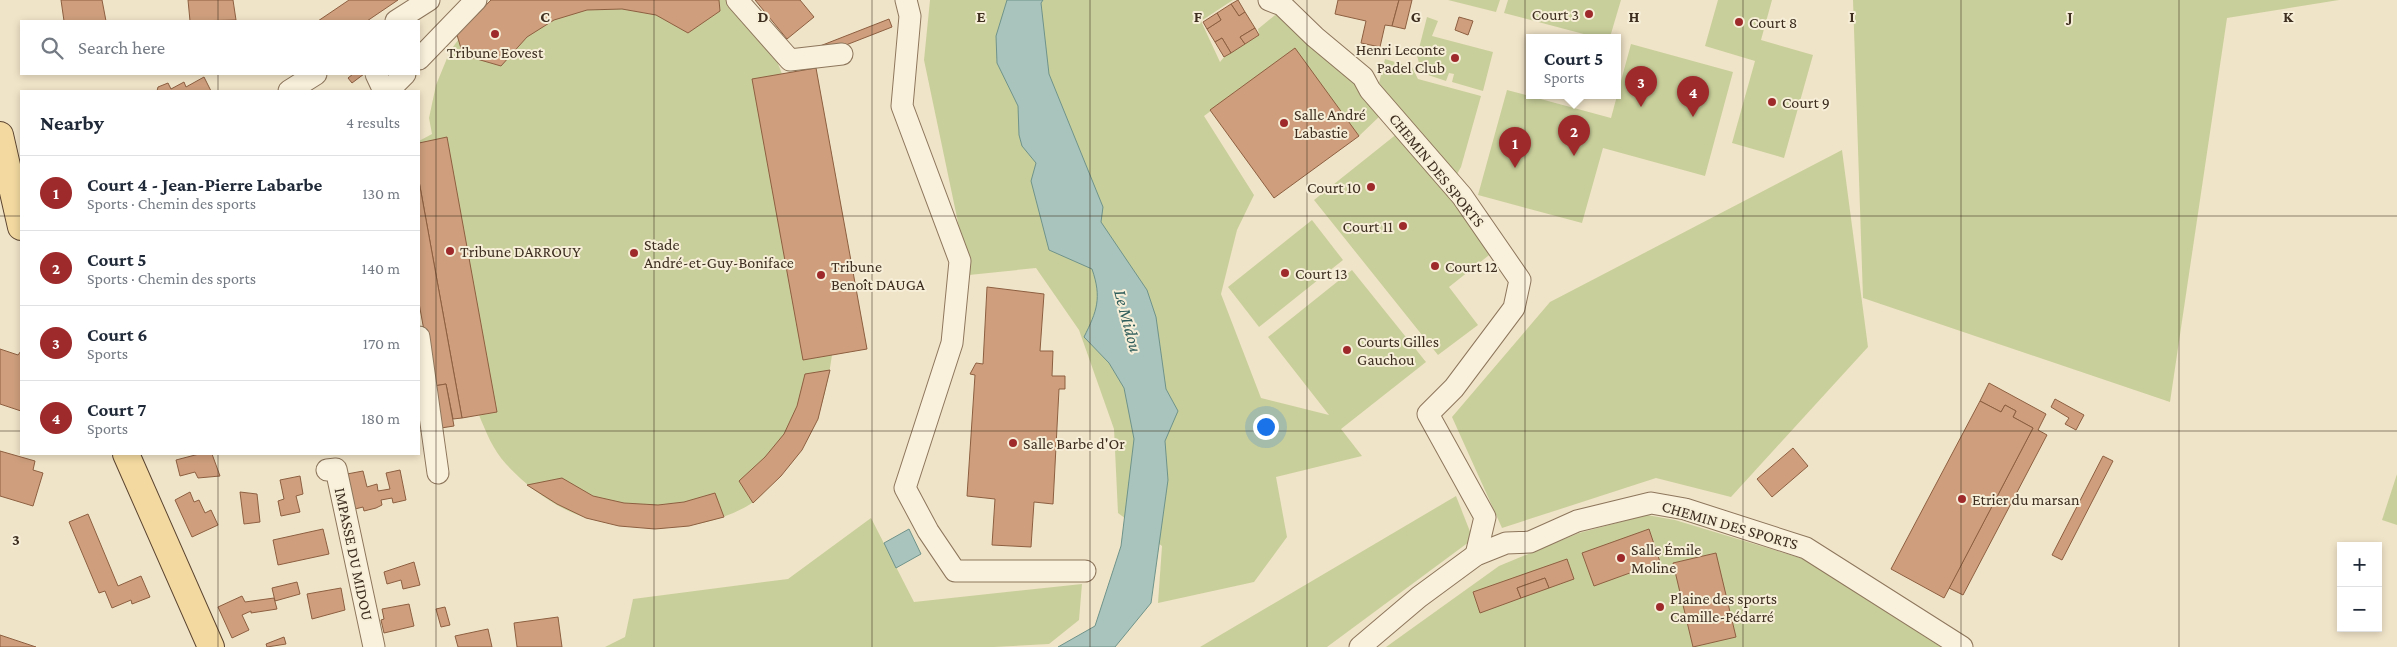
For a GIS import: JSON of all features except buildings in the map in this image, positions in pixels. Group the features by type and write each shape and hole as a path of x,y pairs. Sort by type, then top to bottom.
{"main road":[{"path":"0,135 20,223"},
{"path":"126,455 212,647"}],"street":[{"path":"398,20 428,0"},
{"path":"420,58 476,0"},
{"path":"737,0 790,60 842,54"},
{"path":"906,0 910,16 902,106 960,261 952,343 905,488 928,531 955,571 1085,571"},
{"name":"CHEMIN DES SPORTS","path":"1269,0 1282,5 1315,37 1362,77 1370,90 1462,196 1520,280 1514,308 1451,392 1428,414 1485,517 1476,555"},
{"path":"291,90 314,75"},
{"path":"376,75 384,90"},
{"path":"389,90 404,75"},
{"path":"420,344 438,473"},
{"name":"IMPASSE DU MIDOU","path":"327,470 336,469 374,647"},
{"name":"CHEMIN DES SPORTS","path":"1360,647 1418,597 1476,555 1506,543 1530,542 1577,522 1651,503 1685,509 1806,548 1962,647"}],"green space":[{"name":"Stade André-et-Guy-Boniface","path":"498,0 727,0 744,15 767,42 782,74 816,68 867,349 832,355 820,410 806,441 797,456 785,470 752,503 734,513 693,525 649,527 607,523 587,518 565,509 533,489 501,459 479,415 453,419 454,426 441,428 420,309 420,140 432,134 429,118 436,85 450,51 472,21"},
{"path":"930,0 1233,0 1201,21 1220,62 1224,57 1259,35 1258,29 1280,11 1358,84 1381,115 1359,136 1293,50 1204,116 1254,195 1237,230 1221,294 1261,398 1329,415 1268,337 1352,270 1426,362 1341,429 1362,456 1276,477 1287,537 1254,582 1158,603 1162,546 1118,513 1114,429 1079,330 1036,268 969,275 924,60"},
{"name":"Henri Leconte Padel Club","path":"1448,0 1500,0 1496,12"},
{"name":"Court 3","path":"1508,0 1621,0 1611,34 1584,34 1504,13"},
{"name":"Court 9","path":"1718,0 1772,0 1761,40 1813,55 1784,158 1732,143 1755,61 1705,46"},
{"path":"1853,0 2339,0 2227,18 2170,402 1863,298"},
{"path":"1427,17 1438,21 1432,36 1493,52 1483,91 1452,82 1454,74 1449,73 1446,81 1422,73 1417,56"},
{"path":"1631,44 1733,72 1705,176 1603,148 1582,223 1478,195 1507,90 1526,95 1526,99 1540,99 1611,118 1616,99 1621,99 1621,81"},
{"path":"1385,59 1412,67 1418,79 1481,96 1461,167 1457,174 1451,174 1379,83"},
{"path":"1398,133 1493,252 1449,287 1478,325 1438,355 1314,200"},
{"path":"1842,150 1868,347 1731,497 1656,478 1502,528 1452,417 1550,302"},
{"name":"Court 13","path":"1312,220 1343,260 1259,327 1228,287"},
{"path":"2397,474 2397,525 2382,520"},
{"path":"1456,496 1473,539 1327,647 1200,647"},
{"name":"Plaine des sports Camille-Pédarré","path":"1647,515 1675,520 1804,559 1941,647 1386,647 1499,566 1579,533"},
{"path":"871,518 914,602 1082,584 1079,620 1049,644 994,647 605,647 625,637 633,599 788,579"}],"water":[{"name":"Le Midou","path":"1007,0 1043,0 1041,3 1049,74 1103,207 1101,222 1147,290 1156,317 1166,389 1178,411 1165,441 1168,480 1151,603 1115,647 1058,647 1095,626 1121,546 1134,439 1124,388 1109,363 1084,337 1097,304 1097,288 1092,269 1049,250 1031,181 1036,163 1022,146 1019,135 1018,106 997,63 996,36"},
{"path":"909,529 921,554 896,568 884,543"}],"place":[{"name":"Court 3","path":"1589,14"},
{"name":"Court 8","path":"1739,22"},
{"name":"Tribune Eovest","path":"495,34"},
{"name":"Henri Leconte Padel Club","path":"1455,58"},
{"name":"Court 9","path":"1772,102"},
{"name":"Court 6","path":"1641,107"},
{"name":"Court 7","path":"1693,117"},
{"name":"Salle André Labastie","path":"1284,123"},
{"name":"Court 5","path":"1574,156"},
{"name":"Court 4 - Jean-Pierre Labarbe","path":"1515,168"},
{"name":"Court 10","path":"1371,187"},
{"name":"Court 11","path":"1403,226"},
{"name":"Tribune DARROUY","path":"450,251"},
{"name":"Stade André-et-Guy-Boniface","path":"634,253"},
{"name":"Court 12","path":"1435,266"},
{"name":"Court 13","path":"1285,273"},
{"name":"Tribune Benoît DAUGA","path":"821,275"},
{"name":"Courts Gilles Gauchou","path":"1347,350"},
{"name":"Salle Barbe d'Or","path":"1013,443"},
{"name":"Etrier du marsan","path":"1962,499"},
{"name":"Salle Émile Moline","path":"1621,558"},
{"name":"Plaine des sports Camille-Pédarré","path":"1660,607"}]}
